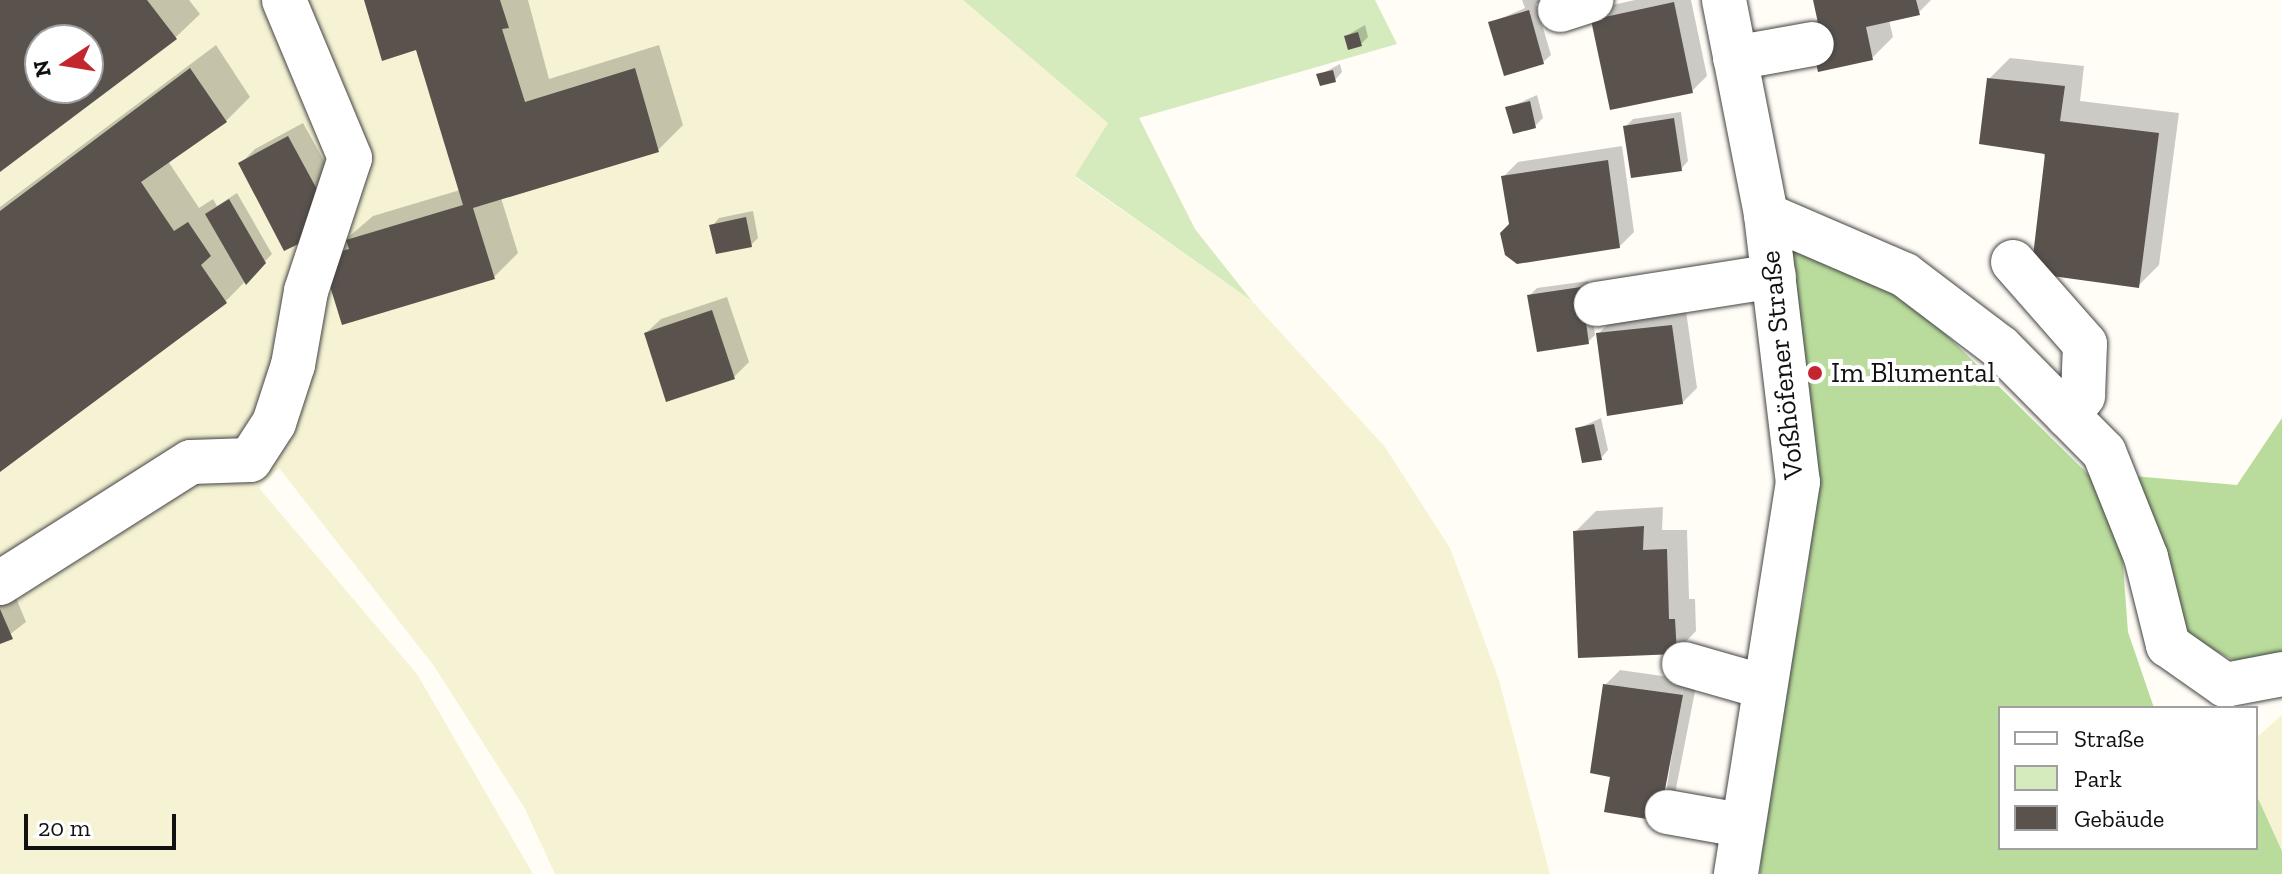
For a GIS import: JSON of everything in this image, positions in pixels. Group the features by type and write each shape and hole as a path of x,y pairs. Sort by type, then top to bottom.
{"street":[{"path":"0,583 191,462 250,460 274,423 293,365 306,291 350,158 284,0"},
{"name":"Voßhöfener Straße","path":"1724,0 1766,215 1798,482 1741,825 1736,874"},
{"path":"1735,58 1812,44"},
{"path":"1766,215 1905,275 2000,347 2104,452 2146,557 2168,645 2225,685 2282,674"},
{"path":"2013,262 2085,344 2083,396 2068,416"},
{"path":"1596,304 1774,276"},
{"path":"1684,664 1764,687"},
{"path":"1667,812 1741,825"}],"shaded area":[{"path":"0,0 963,0 1109,123 1075,177 1252,301 1385,447 1450,548 1499,680 1550,874 555,874 524,807 434,666 279,468 259,488 417,674 533,874 0,874"},
{"path":"2282,715 2282,851 2258,798 2258,736"}],"green space":[{"path":"963,0 1375,0 1397,44 1139,118 1195,229 1252,301 1075,176 1108,123"},
{"path":"1792,245 1898,287 2101,487 2122,552 2128,632 2153,706 1998,706 1998,850 2258,850 2258,798 2282,851 2282,874 1760,874 1766,788 1804,597 1818,482"},
{"path":"2282,418 2282,659 2241,664 2187,636 2133,476 2237,485"}],"building":[{"path":"0,0 147,0 177,39 104,94 104,24 24,24 24,104 90,104 0,172"},
{"path":"364,0 500,0 509,28 502,29 525,102 635,68 659,152 473,208 495,279 342,325 321,257 349,249 346,240 463,205 416,50 382,61"},
{"path":"1813,0 1916,0 1920,15 1866,27 1873,60 1818,72 1808,26 1818,23"},
{"path":"1674,2 1693,93 1610,110 1591,20"},
{"path":"1529,10 1544,64 1504,76 1488,22"},
{"path":"1358,32 1362,46 1348,50 1344,36"},
{"path":"190,68 227,122 141,182 174,231 188,222 211,256 201,265 227,303 0,472 0,211"},
{"path":"1333,70 1336,82 1320,86 1316,74"},
{"path":"1987,78 2065,86 2060,121 2159,133 2139,288 2031,273 2045,154 1979,144"},
{"path":"1530,101 1536,128 1513,134 1505,107"},
{"path":"1674,118 1682,171 1631,178 1623,126"},
{"path":"288,136 325,204 315,236 284,251 238,163"},
{"path":"1608,160 1620,248 1517,264 1505,255 1500,233 1509,224 1501,176"},
{"path":"229,199 266,263 246,285 205,214"},
{"path":"746,217 752,247 716,254 709,225"},
{"path":"1581,287 1589,344 1537,352 1527,295"},
{"path":"712,310 735,379 666,402 644,333"},
{"path":"1672,325 1683,404 1607,416 1596,333"},
{"path":"1594,424 1602,460 1582,463 1575,428"},
{"path":"1644,526 1643,550 1667,549 1669,619 1675,619 1677,654 1578,658 1573,531"},
{"path":"0,609 13,639 0,644"},
{"path":"1603,684 1683,695 1659,821 1604,812 1610,777 1590,773"}],"place":[{"name":"Im Blumental","path":"1815,373"}]}
